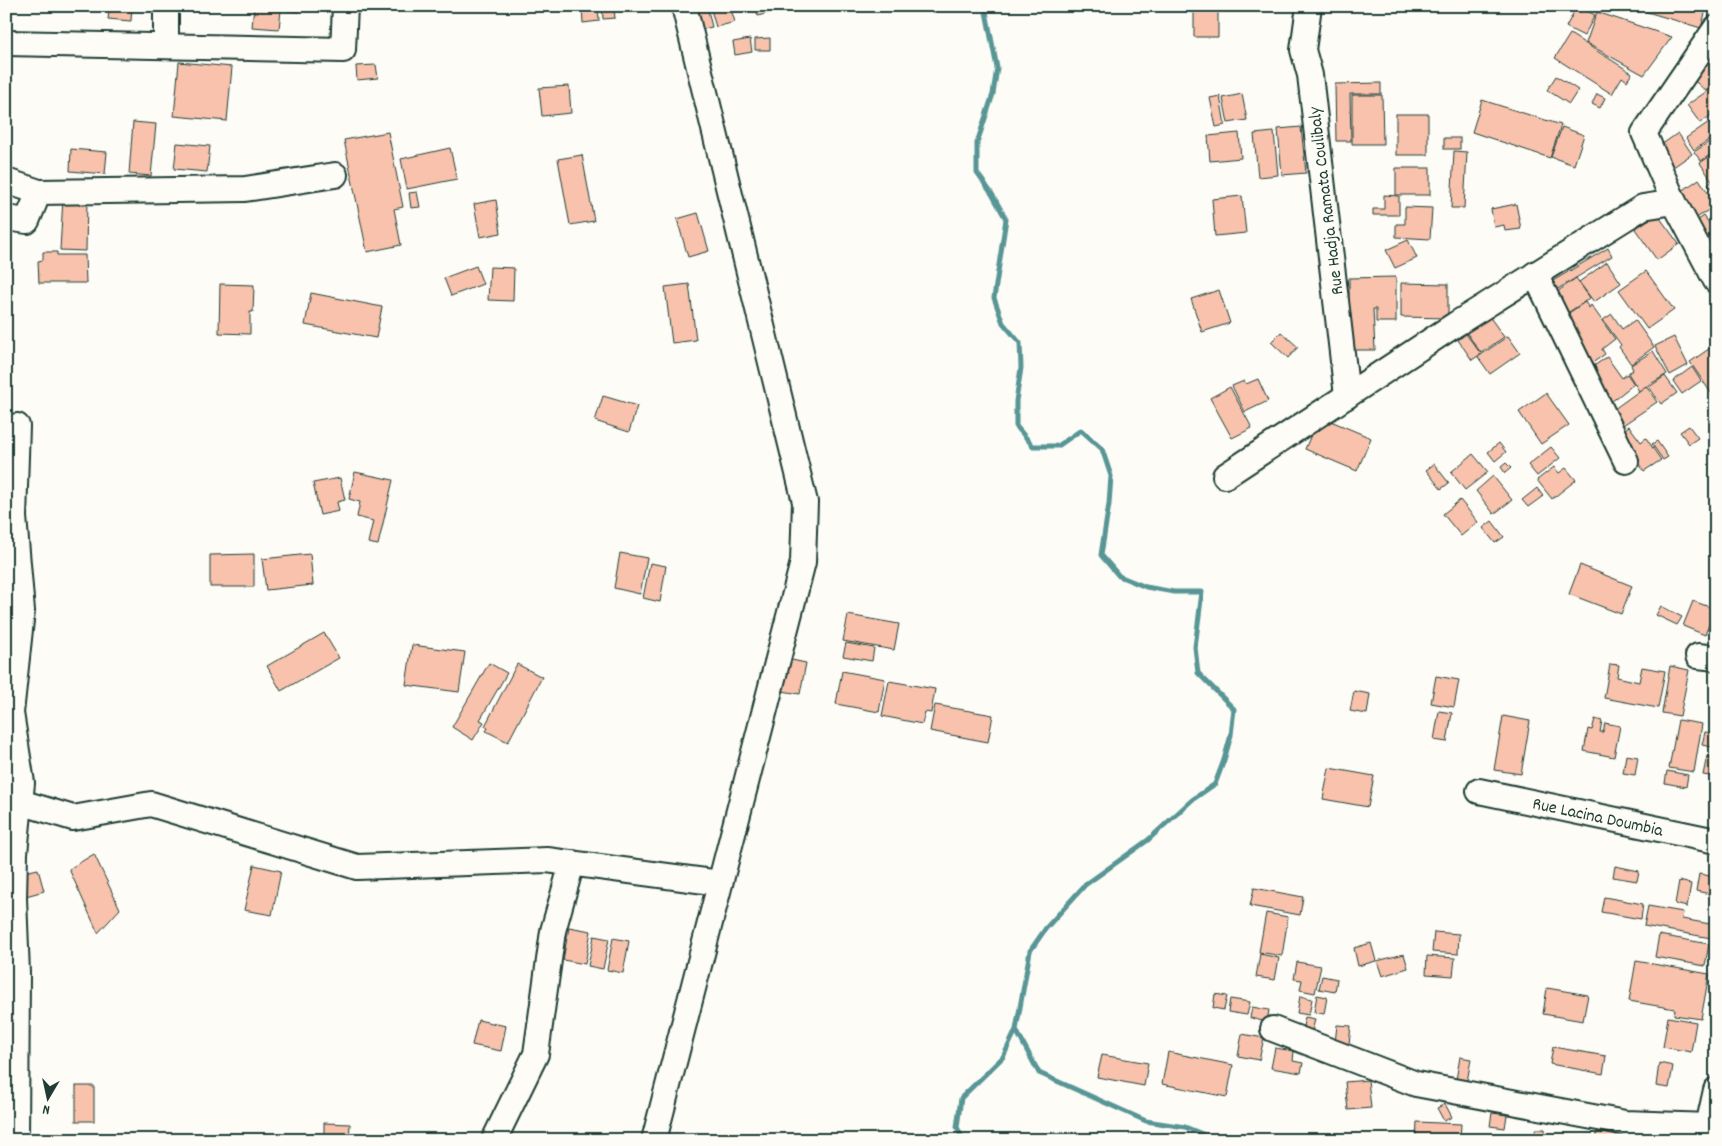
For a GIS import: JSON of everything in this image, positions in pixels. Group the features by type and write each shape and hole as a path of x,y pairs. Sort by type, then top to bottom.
{"street":[{"path":"166,6 166,46"},
{"path":"6,43 343,50 345,6"},
{"path":"654,1140 803,562 805,502 684,6"},
{"name":"Rue Hadja Ramata Coulibaly","path":"1309,6 1303,50 1311,84 1347,396"},
{"path":"1716,28 1644,133 1674,202 1716,281"},
{"path":"6,181 39,192 245,189 335,175"},
{"path":"6,218 27,221 39,192"},
{"path":"1225,476 1456,324 1643,207 1674,202"},
{"path":"1535,274 1626,461"},
{"path":"13,1128 12,973 14,862 22,783 11,713 22,611 14,518 17,426"},
{"name":"Rue Lacina Doumbia","path":"1479,791 1716,841"},
{"path":"20,802 73,818 151,804 357,867 547,860 720,883"},
{"path":"494,1140 536,1054 553,931 572,863"},
{"path":"1273,1029 1416,1084 1625,1123 1710,1131 1716,1090"}],"building":[{"path":"104,6 132,6 131,21 108,19 109,11 104,11"},
{"path":"254,6 299,6 299,12 281,10 279,29 252,27"},
{"path":"582,6 598,6 599,21 583,23"},
{"path":"602,6 630,6 630,8 614,9 615,18 603,19"},
{"path":"696,6 707,6 712,27 703,29"},
{"path":"710,6 730,6 735,22 716,27"},
{"path":"755,6 785,6 785,8 758,16"},
{"path":"1194,6 1202,6 1202,10 1209,10 1209,6 1218,6 1218,37 1194,37"},
{"path":"1577,6 1595,15 1584,36 1566,27"},
{"path":"1627,6 1707,6 1701,28"},
{"path":"1597,12 1672,37 1644,75 1586,43"},
{"path":"1570,34 1632,73 1627,81 1622,77 1612,94 1555,58"},
{"path":"770,38 770,50 755,50 755,39"},
{"path":"750,39 752,52 735,55 733,42"},
{"path":"1716,45 1716,80 1706,91 1689,76"},
{"path":"179,62 232,67 227,121 174,116"},
{"path":"376,65 378,78 357,80 356,66"},
{"path":"1556,76 1578,90 1569,104 1547,90"},
{"path":"1381,83 1381,94 1350,94 1351,141 1336,141 1335,84"},
{"path":"1716,85 1716,112 1700,123 1687,105"},
{"path":"569,86 571,113 542,116 539,88"},
{"path":"1242,94 1247,120 1228,123 1223,98"},
{"path":"1597,94 1605,98 1600,108 1592,104"},
{"path":"1352,95 1382,95 1383,144 1352,144"},
{"path":"1220,96 1225,125 1216,127 1210,98"},
{"path":"1482,100 1561,125 1550,158 1472,132"},
{"path":"1396,114 1428,114 1428,155 1396,155"},
{"path":"133,122 156,124 151,176 129,174"},
{"path":"1709,122 1716,135 1694,150 1686,138"},
{"path":"1301,127 1306,173 1282,175 1278,129"},
{"path":"1562,127 1584,135 1574,165 1551,157"},
{"path":"388,132 403,207 394,209 401,245 367,252 344,140"},
{"path":"1274,132 1278,175 1258,177 1254,134"},
{"path":"1239,133 1241,158 1210,161 1208,136"},
{"path":"1678,133 1692,154 1669,170 1661,145"},
{"path":"1716,137 1716,151 1701,161 1694,152"},
{"path":"1444,138 1460,138 1460,149 1444,149"},
{"path":"177,143 210,146 207,172 174,169"},
{"path":"450,148 457,179 407,189 401,159"},
{"path":"71,149 107,152 105,174 70,171"},
{"path":"1454,151 1467,152 1464,208 1451,208"},
{"path":"1716,152 1716,178 1712,181 1700,163"},
{"path":"582,155 594,221 570,225 558,159"},
{"path":"1396,168 1430,168 1430,195 1396,195"},
{"path":"1699,179 1716,205 1692,221 1675,196"},
{"path":"1716,179 1716,195 1708,184"},
{"path":"417,192 420,207 411,208 409,193"},
{"path":"1384,195 1399,196 1399,215 1373,215 1373,209 1384,209"},
{"path":"1242,196 1246,233 1215,236 1212,199"},
{"path":"63,198 87,199 86,251 60,250"},
{"path":"496,200 501,233 480,237 474,204"},
{"path":"1516,204 1521,229 1505,231 1504,225 1494,227 1491,209"},
{"path":"1405,207 1432,208 1430,239 1396,237 1396,224 1405,224"},
{"path":"698,213 709,251 688,257 677,219"},
{"path":"1657,214 1679,244 1657,260 1635,229"},
{"path":"1704,216 1716,233 1716,237 1705,245 1691,225"},
{"path":"1408,240 1417,258 1395,268 1386,250"},
{"path":"1608,248 1612,256 1556,290 1551,282"},
{"path":"43,252 57,252 57,255 85,255 86,283 39,283 38,261 43,260"},
{"path":"1607,262 1621,283 1594,302 1579,282"},
{"path":"476,266 483,284 451,296 444,278"},
{"path":"490,267 514,268 513,301 488,300"},
{"path":"1646,271 1674,310 1647,329 1619,290"},
{"path":"1396,277 1396,322 1376,322 1376,309 1373,309 1375,350 1349,350 1349,278"},
{"path":"1576,278 1590,298 1563,316 1550,297"},
{"path":"1401,283 1448,284 1448,318 1401,317"},
{"path":"220,284 254,285 253,312 250,312 250,334 219,333"},
{"path":"689,284 696,340 672,343 665,287"},
{"path":"1219,290 1230,323 1202,332 1191,299"},
{"path":"311,293 382,307 376,338 305,325"},
{"path":"1585,302 1589,308 1591,305 1615,339 1602,349 1605,354 1591,364 1560,319"},
{"path":"1612,314 1622,329 1635,320 1654,347 1631,364 1619,347 1621,345 1603,320"},
{"path":"1489,316 1504,337 1481,353 1466,332"},
{"path":"1281,332 1298,347 1288,358 1271,342"},
{"path":"1466,334 1481,354 1472,360 1458,340"},
{"path":"1508,336 1520,353 1490,374 1478,357"},
{"path":"1674,337 1688,365 1670,375 1655,346"},
{"path":"1716,344 1716,389 1711,393 1690,362"},
{"path":"1653,351 1667,374 1639,391 1628,373 1633,370 1631,365"},
{"path":"1607,357 1622,378 1627,374 1634,384 1611,402 1588,370"},
{"path":"1692,367 1701,381 1682,394 1673,381"},
{"path":"1665,376 1677,393 1661,404 1649,387"},
{"path":"1258,379 1268,401 1245,412 1232,386 1244,381 1246,384"},
{"path":"1646,386 1657,402 1620,427 1610,412"},
{"path":"1230,387 1252,428 1232,438 1210,398"},
{"path":"1546,393 1569,425 1541,444 1519,412"},
{"path":"603,396 637,406 629,432 595,421"},
{"path":"1319,416 1371,438 1357,471 1305,449"},
{"path":"1629,426 1641,442 1646,438 1661,460 1644,471 1618,434"},
{"path":"1689,426 1698,438 1689,444 1680,432"},
{"path":"1657,441 1668,457 1663,460 1652,444"},
{"path":"1499,443 1506,452 1495,461 1488,452"},
{"path":"1551,447 1560,458 1537,476 1528,465"},
{"path":"1473,454 1488,472 1465,490 1451,472"},
{"path":"1506,463 1511,468 1505,473 1501,467"},
{"path":"1434,464 1449,483 1441,489 1426,470"},
{"path":"1554,467 1559,473 1566,468 1576,480 1552,499 1537,480"},
{"path":"355,472 393,480 378,545 368,543 373,521 357,517 360,502 349,499"},
{"path":"1493,476 1512,500 1494,514 1476,491"},
{"path":"340,478 345,500 337,502 339,511 320,515 313,483"},
{"path":"1537,488 1543,496 1528,507 1522,500"},
{"path":"1460,500 1478,522 1461,536 1443,514"},
{"path":"1492,521 1504,537 1495,543 1483,528"},
{"path":"620,553 647,558 640,594 614,588"},
{"path":"254,554 254,587 210,587 210,555"},
{"path":"310,554 313,585 266,590 262,559"},
{"path":"650,563 666,566 660,602 643,598"},
{"path":"1580,565 1632,586 1621,614 1569,594"},
{"path":"1693,601 1715,609 1705,635 1683,626"},
{"path":"1661,606 1682,617 1677,625 1656,615"},
{"path":"848,615 899,624 894,650 843,641"},
{"path":"324,633 339,658 281,691 267,666"},
{"path":"846,643 874,648 872,661 843,656"},
{"path":"412,645 465,652 459,692 406,685"},
{"path":"787,659 806,663 800,694 782,691"},
{"path":"489,663 507,673 480,720 484,722 473,740 452,727"},
{"path":"517,664 542,677 508,742 486,731 488,728 485,726"},
{"path":"1610,664 1619,665 1617,677 1639,682 1642,667 1665,671 1658,708 1604,698"},
{"path":"1670,666 1689,670 1680,716 1662,713"},
{"path":"842,671 885,679 879,712 836,704"},
{"path":"1436,676 1459,680 1454,707 1431,703"},
{"path":"889,681 935,689 931,713 925,712 922,724 882,716"},
{"path":"1354,691 1370,694 1367,714 1350,711"},
{"path":"935,705 993,715 988,742 930,731"},
{"path":"1439,711 1452,713 1447,742 1434,740"},
{"path":"1503,716 1530,721 1521,774 1494,770"},
{"path":"1595,719 1602,721 1600,732 1603,732 1605,723 1620,726 1614,757 1584,751 1588,729 1592,730"},
{"path":"1678,720 1702,724 1694,772 1669,768"},
{"path":"1705,732 1714,733 1712,747 1702,745"},
{"path":"1626,755 1638,757 1635,775 1623,773"},
{"path":"1707,756 1716,758 1716,777 1703,775"},
{"path":"1329,768 1374,776 1368,807 1323,799"},
{"path":"1667,771 1688,775 1686,787 1665,783"},
{"path":"94,854 120,909 98,933 69,869"},
{"path":"254,865 281,871 272,915 244,910"},
{"path":"1615,866 1639,871 1637,881 1613,877"},
{"path":"38,869 44,891 26,896 20,873"},
{"path":"1699,874 1716,877 1715,895 1696,891"},
{"path":"1679,881 1691,884 1687,907 1675,904"},
{"path":"1254,888 1303,897 1300,915 1250,906"},
{"path":"1604,897 1643,904 1641,919 1601,912"},
{"path":"1648,906 1683,912 1682,919 1710,924 1711,918 1716,919 1716,936 1712,935 1711,938 1644,926"},
{"path":"1266,913 1288,917 1282,956 1259,952"},
{"path":"569,927 591,931 585,964 563,960"},
{"path":"1434,932 1459,934 1458,954 1432,952"},
{"path":"1659,935 1709,944 1705,966 1655,957"},
{"path":"594,936 609,939 603,969 588,966"},
{"path":"613,938 629,941 623,973 607,970"},
{"path":"1371,943 1376,961 1358,966 1354,948"},
{"path":"1260,954 1279,958 1275,980 1256,977"},
{"path":"1404,954 1408,968 1382,976 1377,961"},
{"path":"1427,956 1455,958 1453,976 1426,974"},
{"path":"1636,961 1709,974 1701,1019 1674,1015 1675,1009 1629,1001"},
{"path":"1297,962 1321,966 1315,993 1300,990 1302,980 1294,979"},
{"path":"1322,976 1337,979 1335,992 1319,989"},
{"path":"1547,988 1588,995 1583,1021 1543,1014"},
{"path":"1215,994 1227,996 1224,1010 1213,1008"},
{"path":"1317,995 1327,997 1324,1014 1314,1012"},
{"path":"1300,996 1312,999 1309,1015 1297,1013"},
{"path":"1230,999 1250,1002 1247,1015 1228,1012"},
{"path":"1252,1007 1269,1010 1267,1022 1250,1018"},
{"path":"1305,1017 1315,1019 1312,1032 1302,1031"},
{"path":"1668,1017 1696,1022 1691,1052 1663,1047"},
{"path":"478,1020 506,1026 501,1051 472,1045"},
{"path":"1337,1025 1351,1026 1349,1044 1335,1043"},
{"path":"1242,1034 1264,1038 1259,1060 1238,1056"},
{"path":"1553,1047 1606,1056 1603,1074 1550,1064"},
{"path":"1275,1048 1294,1051 1293,1061 1303,1063 1301,1073 1271,1068"},
{"path":"1168,1052 1233,1065 1227,1097 1162,1084"},
{"path":"1102,1055 1148,1063 1144,1086 1097,1077"},
{"path":"1460,1057 1471,1059 1467,1082 1456,1080"},
{"path":"1659,1063 1673,1066 1669,1088 1656,1086"},
{"path":"1368,1080 1371,1108 1348,1110 1345,1082"},
{"path":"76,1086 94,1086 94,1121 76,1121"},
{"path":"1445,1104 1452,1117 1444,1121 1437,1108"},
{"path":"1492,1113 1507,1115 1505,1128 1490,1126"},
{"path":"1417,1122 1461,1124 1460,1140 1416,1140"},
{"path":"324,1123 350,1124 349,1140 324,1140"},
{"path":"1535,1129 1545,1129 1546,1140 1536,1140"},
{"path":"1597,1132 1638,1140 1596,1140"}],"waterway":[{"path":"963,1140 957,1127 961,1098 1003,1057 1016,1030 1030,951 1046,928 1085,885 1148,840 1192,800 1215,784 1231,735 1234,709 1198,673 1195,647 1202,592 1174,592 1146,587 1119,576 1101,555 1109,504 1111,476 1102,449 1081,430 1058,446 1033,446 1016,426 1016,401 1021,368 1020,343 1003,323 994,298 1006,219 977,173 977,143 993,94 997,68 986,6"},
{"path":"1016,1030 1039,1073 1146,1121 1185,1127 1217,1140"}]}
